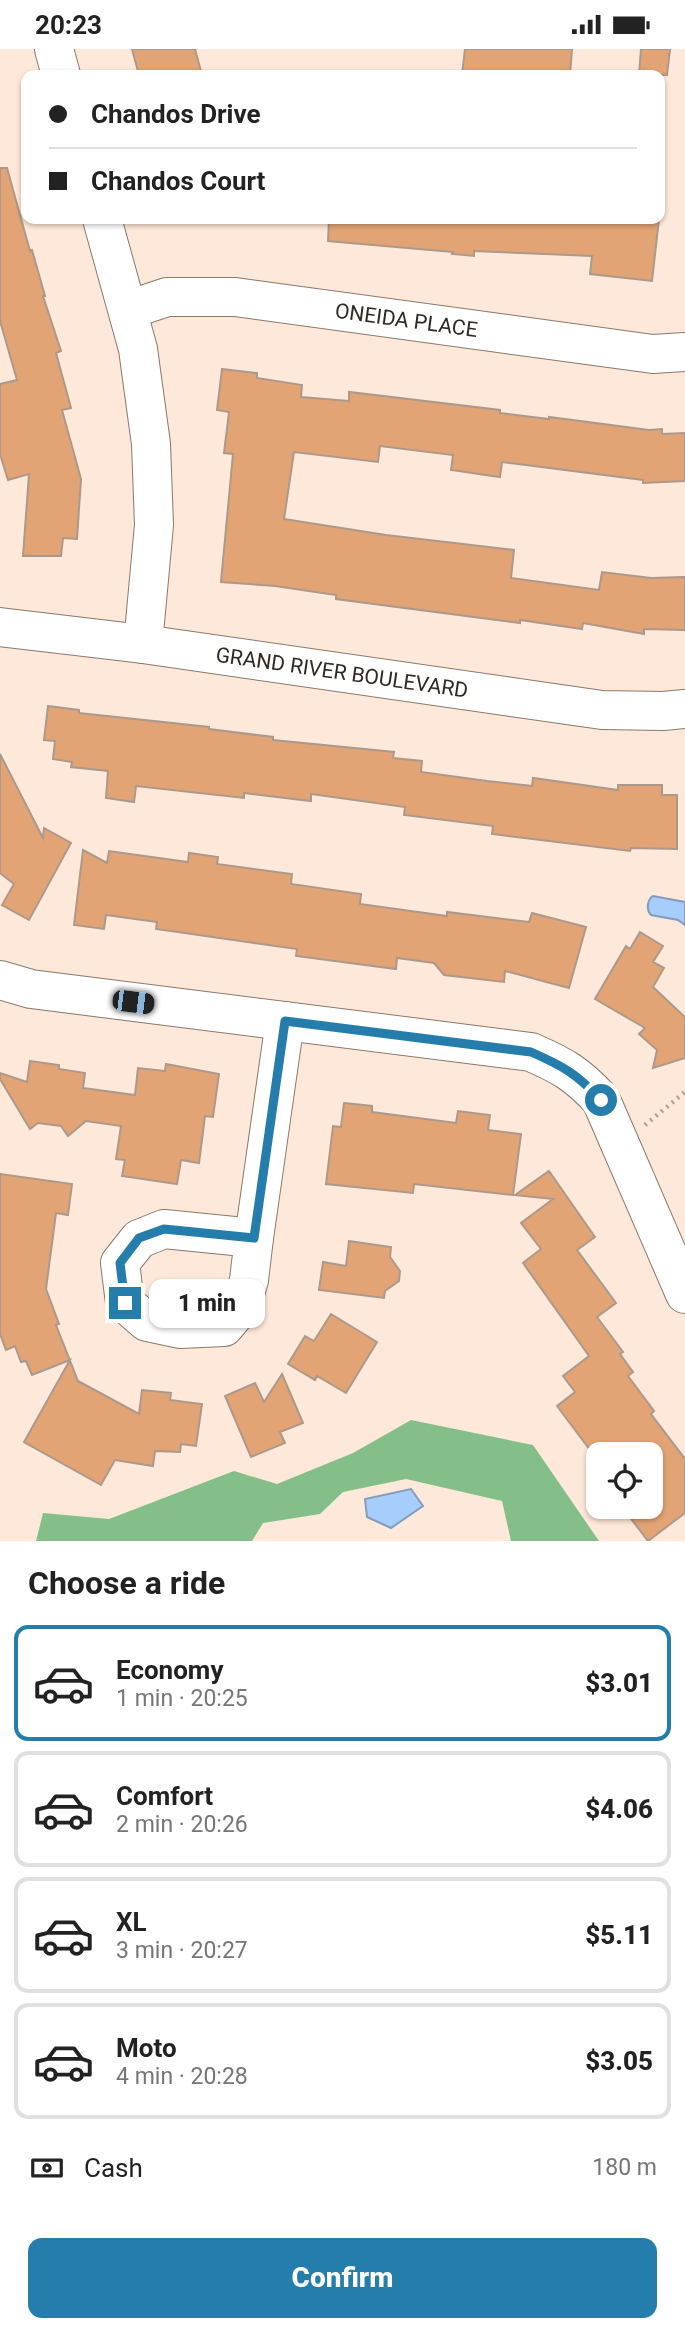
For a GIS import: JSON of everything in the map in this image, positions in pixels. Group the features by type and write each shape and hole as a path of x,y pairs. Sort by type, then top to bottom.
{"street":[{"path":"54,49 60,70"},
{"path":"103,224 138,349 152,457 154,525 143,644"},
{"name":"ONEIDA PLACE","path":"128,310 167,297 235,297 653,354 685,352"},
{"name":"GRAND RIVER BOULEVARD","path":"0,627 143,644 602,710 663,712 685,709"},
{"path":"0,980 32,989 531,1052 564,1066 583,1080 601,1100 685,1294"},
{"path":"254,1238 285,1021"}],"path":[{"path":"621,1147 685,1092"}],"green space":[{"path":"411,1420 533,1445 599,1541 511,1541 502,1501 406,1479 343,1492 320,1514 263,1523 252,1541 36,1541 43,1513 109,1519 234,1471 277,1484 353,1453"}],"water":[{"path":"653,896 685,902 685,925 678,920 651,915 648,905"},
{"path":"411,1489 423,1506 391,1528 367,1517 365,1499"}],"building":[{"path":"132,49 195,49 201,70 138,70"},
{"path":"465,49 572,49 570,70 463,70"},
{"path":"641,49 670,49 667,75 665,70 639,70"},
{"path":"0,168 7,168 21,224 30,251 32,250 43,296 61,351 56,353 71,408 62,410 81,479 77,539 63,538 61,556 23,556 29,474 8,480 0,454 0,384 17,380 0,321"},
{"path":"329,224 658,224 652,281 590,274 592,256 474,251 474,256 328,241"},
{"path":"222,369 257,373 257,378 302,385 301,397 349,401 349,392 500,410 500,413 549,419 649,430 662,429 662,434 685,433 685,481 643,483 643,480 502,462 500,477 451,470 453,455 380,446 378,462 294,452 284,519 386,535 514,550 511,578 599,590 602,572 651,578 685,577 685,630 644,629 644,634 583,623 582,629 520,620 520,623 336,599 336,595 275,586 221,582 233,454 224,453 229,412 217,410"},
{"path":"48,706 79,710 79,713 209,727 273,737 273,740 394,752 393,758 422,761 421,772 487,781 532,786 533,778 618,790 618,785 662,785 662,795 677,795 677,849 631,848 630,851 492,834 493,826 404,815 405,807 311,794 311,801 244,793 244,798 136,786 134,802 106,798 108,771 71,767 72,762 53,759 55,741 44,740"},
{"path":"0,754 43,838 44,828 71,843 29,920 2,905 14,884 0,873"},
{"path":"83,850 107,863 109,851 188,862 189,853 218,857 217,864 292,874 291,884 361,894 360,904 447,916 447,912 529,922 532,913 586,927 569,988 505,971 504,982 444,975 434,963 397,958 396,969 296,956 297,949 156,929 157,922 106,915 104,929 74,925"},
{"path":"640,932 663,946 653,962 664,968 653,987 685,1017 685,1058 653,1068 657,1050 639,1034 645,1028 595,999 626,946 630,949"},
{"path":"30,1061 59,1065 59,1069 85,1073 83,1088 135,1095 138,1068 165,1071 166,1064 219,1074 213,1117 205,1116 199,1163 181,1160 177,1184 122,1176 125,1160 116,1159 121,1126 86,1121 68,1136 61,1126 38,1123 30,1129 0,1079 0,1073 27,1082"},
{"path":"344,1103 372,1106 372,1112 456,1123 458,1111 490,1115 488,1130 521,1134 513,1195 414,1184 413,1193 326,1184 333,1126 341,1127"},
{"path":"549,1171 595,1237 577,1250 616,1303 597,1317 623,1352 620,1354 633,1372 628,1376 654,1411 651,1414 685,1459 685,1513 648,1541 631,1519 663,1519 663,1442 586,1442 586,1445 557,1406 575,1392 563,1376 589,1356 523,1263 541,1249 521,1223 553,1199 515,1195"},
{"path":"0,1174 72,1184 68,1215 56,1213 46,1289 70,1360 32,1375 26,1361 21,1362 15,1346 6,1350 0,1334"},
{"path":"349,1241 391,1247 390,1257 400,1271 399,1281 385,1291 384,1298 319,1290 323,1262 346,1266"},
{"path":"331,1314 377,1342 346,1393 317,1376 315,1380 288,1364 305,1336 314,1341"},
{"path":"70,1360 78,1381 139,1414 142,1390 171,1393 170,1400 202,1404 196,1446 181,1444 180,1452 155,1451 153,1466 115,1460 101,1485 24,1442"},
{"path":"282,1374 303,1423 280,1432 285,1443 251,1457 225,1396 255,1383 264,1402"}],"route":[{"path":"125,1303 120,1263 139,1238 164,1229 254,1238 285,1021 531,1052 564,1066 583,1080 601,1100"}]}
